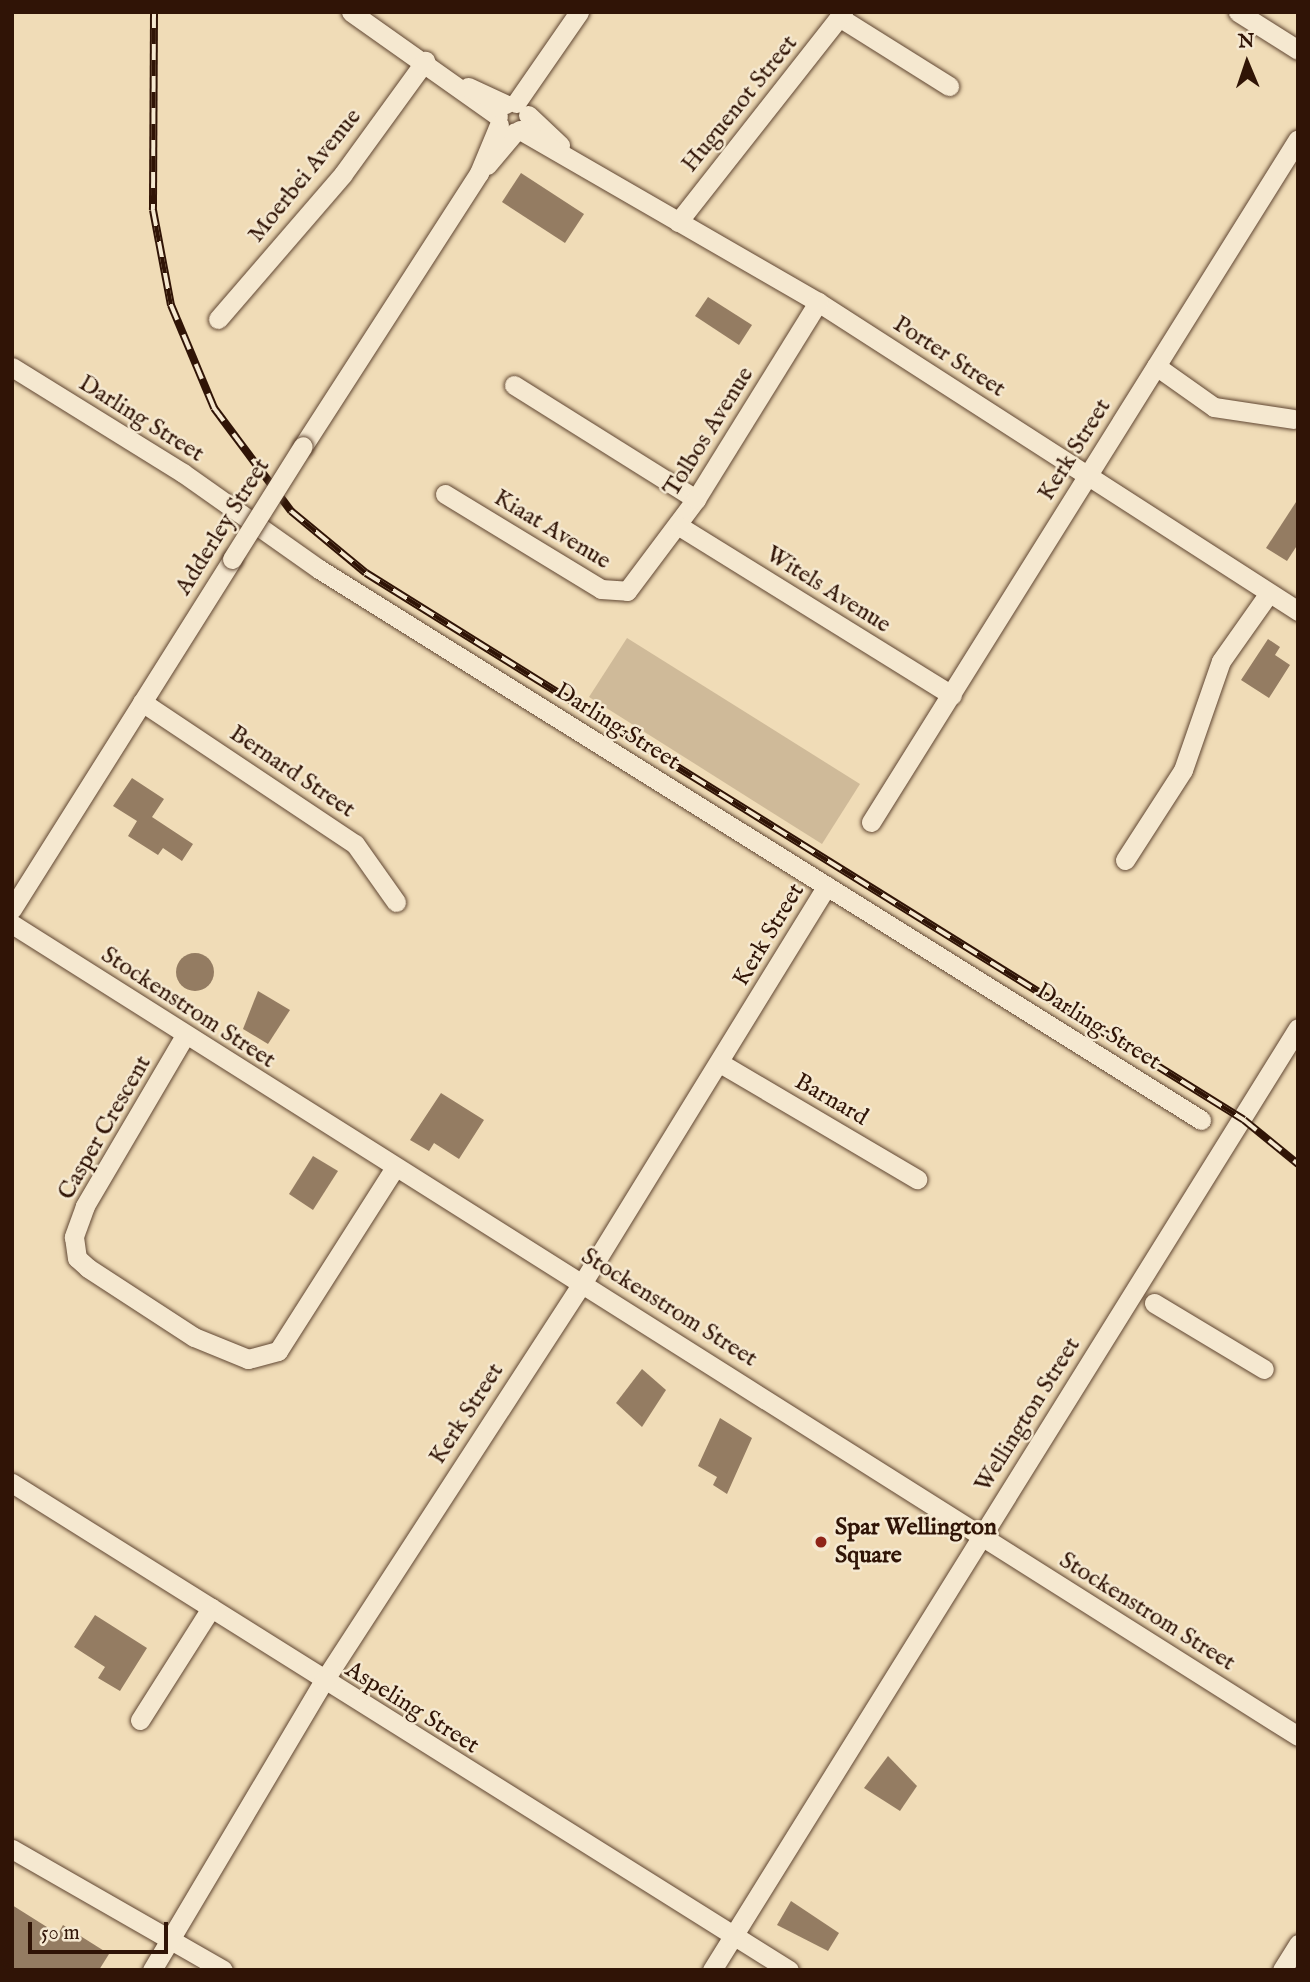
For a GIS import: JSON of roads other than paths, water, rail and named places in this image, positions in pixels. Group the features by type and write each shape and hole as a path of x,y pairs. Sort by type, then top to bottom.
{"street":[{"name":"Porter Street","path":"351,12 460,85 678,222 818,302 1298,611"},
{"name":"Adderley Street","path":"12,909 579,12"},
{"path":"1238,12 1298,50"},
{"name":"Huguenot Street","path":"678,222 841,15 949,86"},
{"name":"Moerbei Avenue","path":"218,319 343,174 425,61"},
{"name":"Kerk Street","path":"871,822 953,695 1298,139"},
{"name":"Tolbos Avenue","path":"637,586 679,526 818,302"},
{"path":"1156,366 1214,407 1293,419"},
{"name":"Darling Street","path":"12,367 183,473 319,569 1201,1120"},
{"path":"514,385 696,499"},
{"name":"Kiaat Avenue","path":"445,494 601,589 618,593 637,586"},
{"name":"Witels Avenue","path":"679,526 953,695"},
{"path":"1125,860 1183,770 1221,661 1269,593"},
{"name":"Bernard Street","path":"142,702 355,844 396,902"},
{"name":"Kerk Street","path":"152,1970 323,1682 583,1282 827,886"},
{"name":"Stockenstrom Street","path":"12,924 184,1037 583,1282 1298,1736"},
{"name":"Wellington Street","path":"712,1970 1298,1028"},
{"name":"Casper Crescent","path":"184,1037 85,1206 74,1237 78,1258 88,1268 194,1337 248,1359 278,1350 395,1167"},
{"name":"Barnard","path":"720,1063 917,1179"},
{"path":"1154,1303 1264,1369"},
{"name":"Aspeling Street","path":"12,1483 323,1682 789,1970"},
{"path":"140,1720 211,1608"},
{"path":"12,1849 223,1970"},
{"path":"1282,1970 1298,1944"}],"railway":[{"path":"154,12 153,210 171,305 214,408 291,511 366,573 1244,1120 1298,1164"}],"place":[{"name":"Spar Wellington Square","path":"821,1542"}]}
